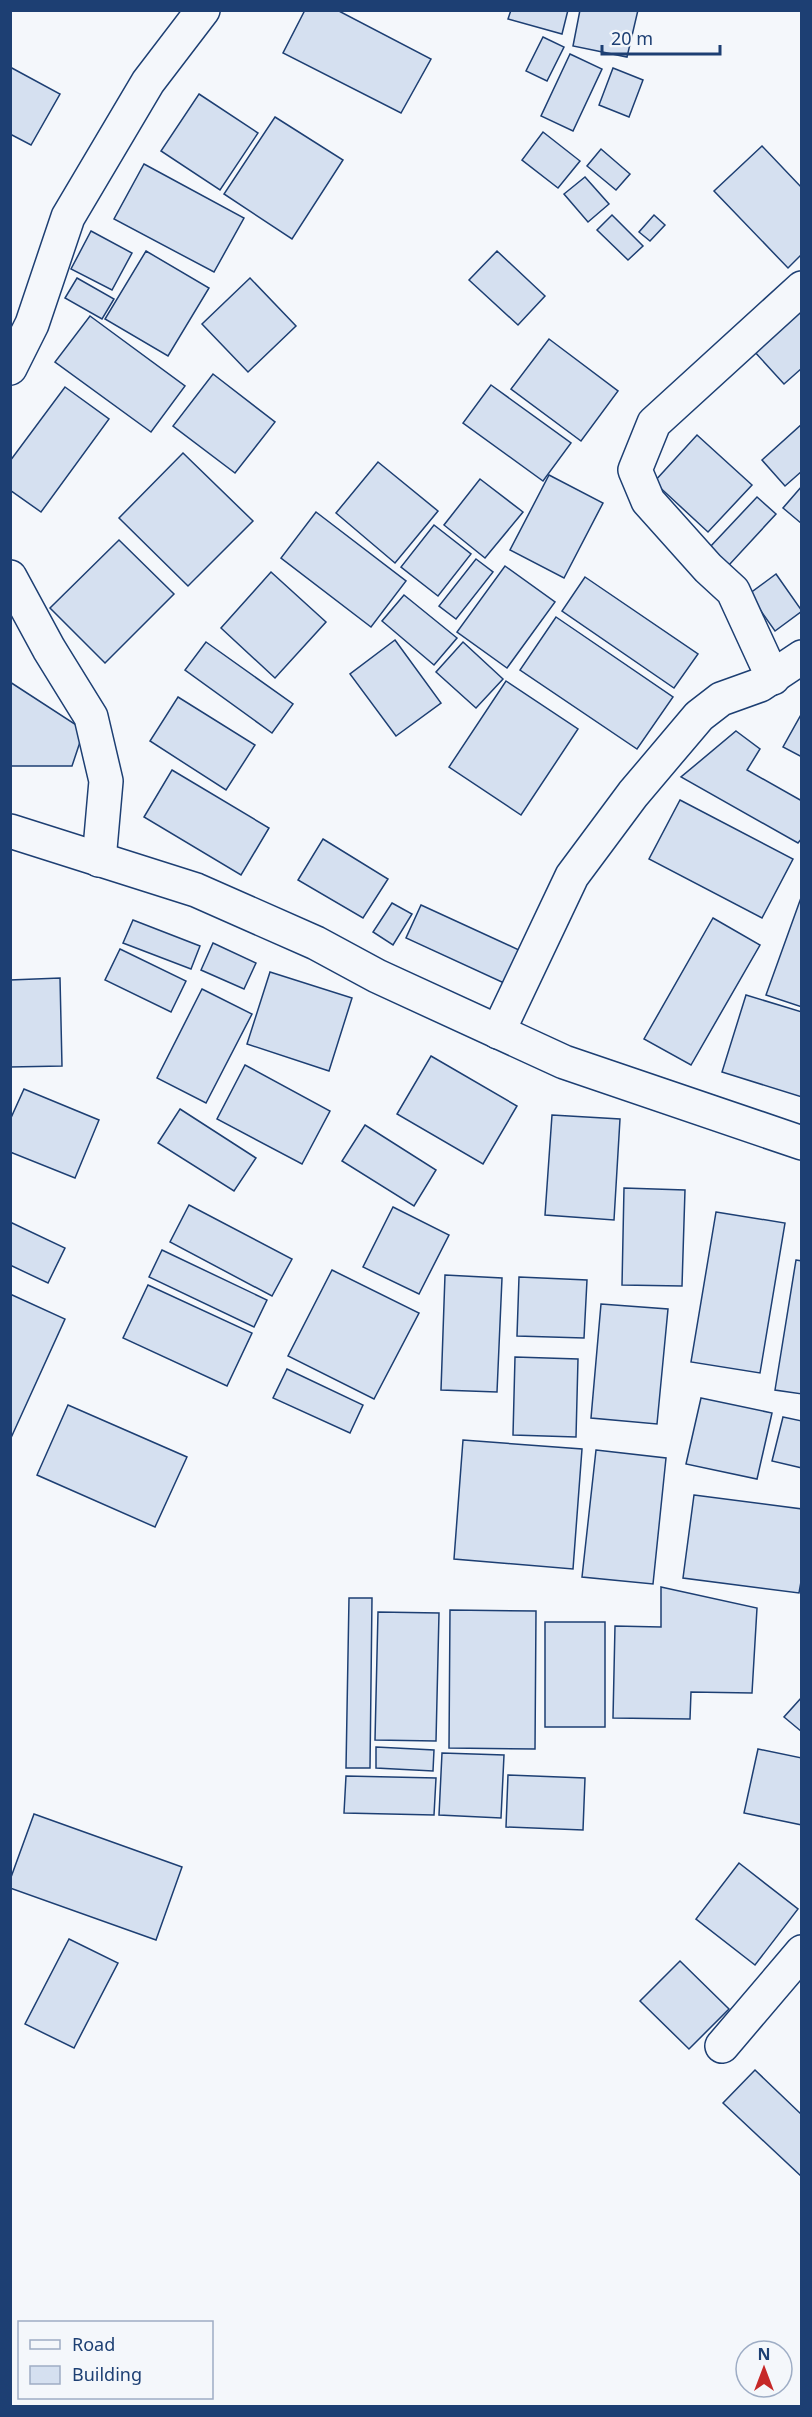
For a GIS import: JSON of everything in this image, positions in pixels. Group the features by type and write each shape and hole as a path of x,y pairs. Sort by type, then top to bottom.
{"street":[{"path":"10,368 32,324 68,217 148,82 202,10"},
{"path":"773,678 733,591 708,568 648,501 635,470 654,423 801,288"},
{"path":"10,577 49,649 91,717 106,781 99,860"},
{"path":"498,1032 572,876 633,794 699,716 721,699 773,678 801,657"},
{"path":"10,831 196,890 316,943 377,976 564,1062 801,1143"},
{"path":"722,2046 801,1952"}],"building":[{"path":"305,10 337,10 431,59 401,113 283,53"},
{"path":"511,10 568,10 562,34 508,19"},
{"path":"580,10 638,10 627,57 573,46"},
{"path":"543,37 564,47 547,81 526,71"},
{"path":"570,54 602,69 573,131 541,116"},
{"path":"10,67 60,94 31,145 10,134"},
{"path":"613,68 643,80 629,117 599,105"},
{"path":"199,94 258,133 220,190 161,151"},
{"path":"275,117 343,160 292,239 224,194"},
{"path":"543,132 580,161 558,188 522,160"},
{"path":"762,146 802,188 802,254 788,268 714,191"},
{"path":"601,149 630,174 616,190 587,166"},
{"path":"144,164 244,218 214,272 114,219"},
{"path":"585,177 609,204 588,222 564,194"},
{"path":"612,215 643,246 628,260 597,230"},
{"path":"654,215 665,225 650,241 639,232"},
{"path":"91,231 132,253 112,290 71,269"},
{"path":"146,251 209,288 168,356 105,319"},
{"path":"497,251 545,296 518,325 469,280"},
{"path":"77,278 114,299 102,319 65,298"},
{"path":"250,278 296,326 248,372 202,324"},
{"path":"802,308 802,368 784,384 754,351"},
{"path":"90,316 185,386 151,432 55,362"},
{"path":"549,339 618,391 581,441 511,389"},
{"path":"213,374 275,422 235,473 173,426"},
{"path":"491,385 571,443 543,481 463,423"},
{"path":"65,387 109,419 41,512 10,490 10,461"},
{"path":"802,424 802,471 785,486 762,460"},
{"path":"697,435 752,485 708,532 654,482"},
{"path":"183,453 253,521 188,586 119,518"},
{"path":"378,462 438,511 395,563 336,513"},
{"path":"549,475 603,503 564,578 510,550"},
{"path":"480,479 523,512 485,558 444,525"},
{"path":"802,486 802,524 783,508"},
{"path":"757,497 776,514 729,565 710,547"},
{"path":"316,512 406,581 371,627 281,558"},
{"path":"434,525 471,554 438,596 401,567"},
{"path":"119,540 174,594 105,663 50,608"},
{"path":"476,559 493,572 456,619 439,606"},
{"path":"505,566 555,602 507,668 457,632"},
{"path":"271,572 326,622 275,678 221,628"},
{"path":"776,574 802,611 775,631 749,594"},
{"path":"585,577 698,654 674,688 562,611"},
{"path":"404,595 457,638 434,665 382,621"},
{"path":"556,617 673,697 637,749 520,670"},
{"path":"395,640 441,703 396,736 350,674"},
{"path":"206,642 293,704 272,733 185,670"},
{"path":"463,642 503,679 476,708 436,672"},
{"path":"506,681 578,729 521,815 449,767"},
{"path":"10,682 84,730 72,766 10,766"},
{"path":"178,697 255,745 226,790 150,741"},
{"path":"802,713 802,757 783,747"},
{"path":"736,731 760,749 747,770 802,801 802,838 798,843 681,777"},
{"path":"172,770 269,828 241,875 144,817"},
{"path":"680,800 793,859 762,918 649,859"},
{"path":"323,839 388,879 363,918 298,880"},
{"path":"802,895 802,1007 766,995"},
{"path":"392,903 412,914 393,945 373,932"},
{"path":"421,905 519,950 504,983 406,938"},
{"path":"713,918 760,945 691,1065 644,1039"},
{"path":"133,920 200,946 191,969 123,943"},
{"path":"213,943 256,963 244,989 201,970"},
{"path":"120,949 186,981 171,1012 105,980"},
{"path":"270,972 352,998 329,1071 247,1044"},
{"path":"60,978 62,1066 10,1067 10,980"},
{"path":"202,989 252,1014 206,1103 157,1078"},
{"path":"746,995 802,1012 802,1097 722,1072"},
{"path":"431,1056 517,1106 483,1164 397,1114"},
{"path":"245,1065 330,1111 302,1164 217,1119"},
{"path":"24,1089 99,1120 75,1178 10,1152 10,1120"},
{"path":"180,1109 256,1158 234,1191 158,1143"},
{"path":"552,1115 620,1119 614,1220 545,1215"},
{"path":"365,1125 436,1170 414,1206 342,1161"},
{"path":"624,1188 685,1190 682,1286 622,1285"},
{"path":"189,1205 292,1259 272,1296 170,1242"},
{"path":"393,1207 449,1235 419,1294 363,1267"},
{"path":"716,1212 785,1223 760,1373 691,1362"},
{"path":"10,1222 65,1248 48,1283 10,1265"},
{"path":"162,1250 267,1300 254,1327 149,1277"},
{"path":"796,1260 802,1261 802,1394 775,1390"},
{"path":"332,1270 419,1313 374,1399 288,1356"},
{"path":"445,1275 502,1278 497,1392 441,1390"},
{"path":"519,1277 587,1280 584,1338 517,1336"},
{"path":"148,1285 252,1333 227,1386 123,1338"},
{"path":"10,1294 65,1319 10,1440"},
{"path":"601,1304 668,1309 657,1424 591,1418"},
{"path":"515,1357 578,1359 576,1437 513,1435"},
{"path":"287,1369 363,1405 350,1433 273,1398"},
{"path":"701,1398 772,1413 757,1479 686,1464"},
{"path":"68,1405 187,1457 155,1527 37,1475"},
{"path":"783,1417 802,1421 802,1468 772,1461"},
{"path":"463,1440 582,1449 573,1569 454,1559"},
{"path":"596,1450 666,1458 653,1584 582,1577"},
{"path":"694,1495 802,1509 802,1576 799,1593 683,1578"},
{"path":"661,1587 757,1608 752,1693 691,1692 690,1719 613,1718 615,1626 661,1627"},
{"path":"349,1598 372,1598 370,1768 346,1768"},
{"path":"450,1610 536,1611 535,1749 449,1748"},
{"path":"378,1612 439,1613 436,1741 375,1740"},
{"path":"545,1622 605,1622 605,1727 545,1727"},
{"path":"802,1697 802,1732 784,1717"},
{"path":"376,1747 434,1750 433,1771 376,1768"},
{"path":"758,1749 802,1758 802,1825 744,1813"},
{"path":"442,1753 504,1755 501,1818 439,1815"},
{"path":"508,1775 585,1778 583,1830 506,1827"},
{"path":"346,1776 436,1778 434,1815 344,1813"},
{"path":"34,1814 182,1867 156,1940 10,1888 10,1880"},
{"path":"739,1863 798,1909 755,1965 696,1919"},
{"path":"69,1939 118,1963 74,2048 25,2024"},
{"path":"680,1961 729,2009 689,2049 640,2001"},
{"path":"755,2070 802,2115 802,2177 723,2103"}]}
